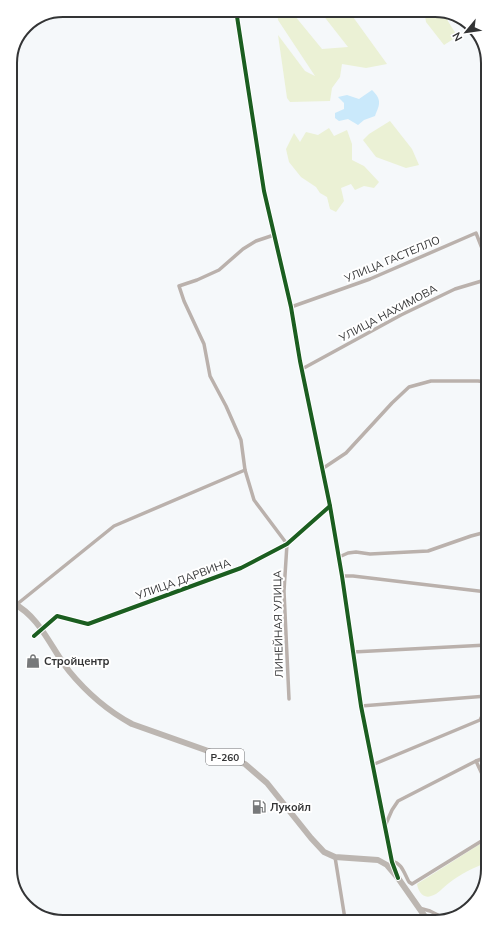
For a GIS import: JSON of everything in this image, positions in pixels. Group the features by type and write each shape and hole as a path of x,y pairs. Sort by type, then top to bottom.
{"highway":[{"name":"Р-260","path":"17,607 42,628 69,670 98,701 118,716 132,724 245,764 267,783 324,852 335,856 378,860 387,865 424,915"}],"street":[{"path":"237,17 264,191 291,307 330,506 358,677 361,706 392,862 398,878"},
{"name":"УЛИЦА ГАСТЕЛЛО","path":"291,307 370,279 476,233 481,246"},
{"path":"274,235 256,241 243,249 219,270 179,286 184,301 204,344 210,376 226,406 241,440 245,470 254,500 287,544"},
{"name":"УЛИЦА НАХИМОВА","path":"302,369 401,315 455,289 481,281"},
{"path":"322,469 346,453 392,403 409,387 431,381 481,381"},
{"path":"17,602 114,526 245,470"},
{"name":"УЛИЦА ДАРВИНА","path":"34,636 57,616 88,624 241,568 287,544 330,506"},
{"path":"339,557 348,553 356,552 370,554 428,552 481,533"},
{"name":"ЛИНЕЙНАЯ УЛИЦА","path":"287,544 284,591 289,699"},
{"path":"342,576 353,576 481,591"},
{"path":"353,652 481,645"},
{"path":"361,706 481,696"},
{"path":"372,765 480,720 481,718"},
{"path":"385,827 392,810 398,801 481,759"},
{"path":"476,761 481,772"},
{"path":"392,862 399,864 408,882 412,884 481,841"},
{"path":"335,856 344,915"},
{"path":"418,908 437,915"}],"green space":[{"path":"278,17 296,17 322,49 348,47 324,17 353,17 387,64 366,68 342,64 340,77 332,88 330,101 290,102 287,98 278,35 305,71 315,76 278,20"},
{"path":"425,17 446,18 458,36 444,45 426,22"},
{"path":"390,121 412,149 419,165 406,168 376,157 363,140 369,134"},
{"path":"329,128 334,136 347,130 352,144 352,160 364,166 379,182 374,188 364,186 355,190 351,184 341,188 344,201 336,212 330,209 327,197 320,193 316,187 301,177 289,162 286,149 294,133 300,142 306,132 318,135"},
{"path":"481,843 481,865 458,877 439,892 428,897 421,894 417,884"}],"water":[{"path":"372,90 379,99 375,116 364,120 358,125 348,119 339,121 335,118 335,113 344,109 344,103 338,97 347,95 359,99"}],"cycle path":[{"path":"237,17 264,191 291,307 300,361 330,506 361,706 392,862 398,878"},
{"path":"34,636 57,616 88,624 241,568 287,544 330,506"}],"place":[{"name":"Стройцентр","path":"33,661"},
{"name":"Лукойл","path":"259,807"}]}
